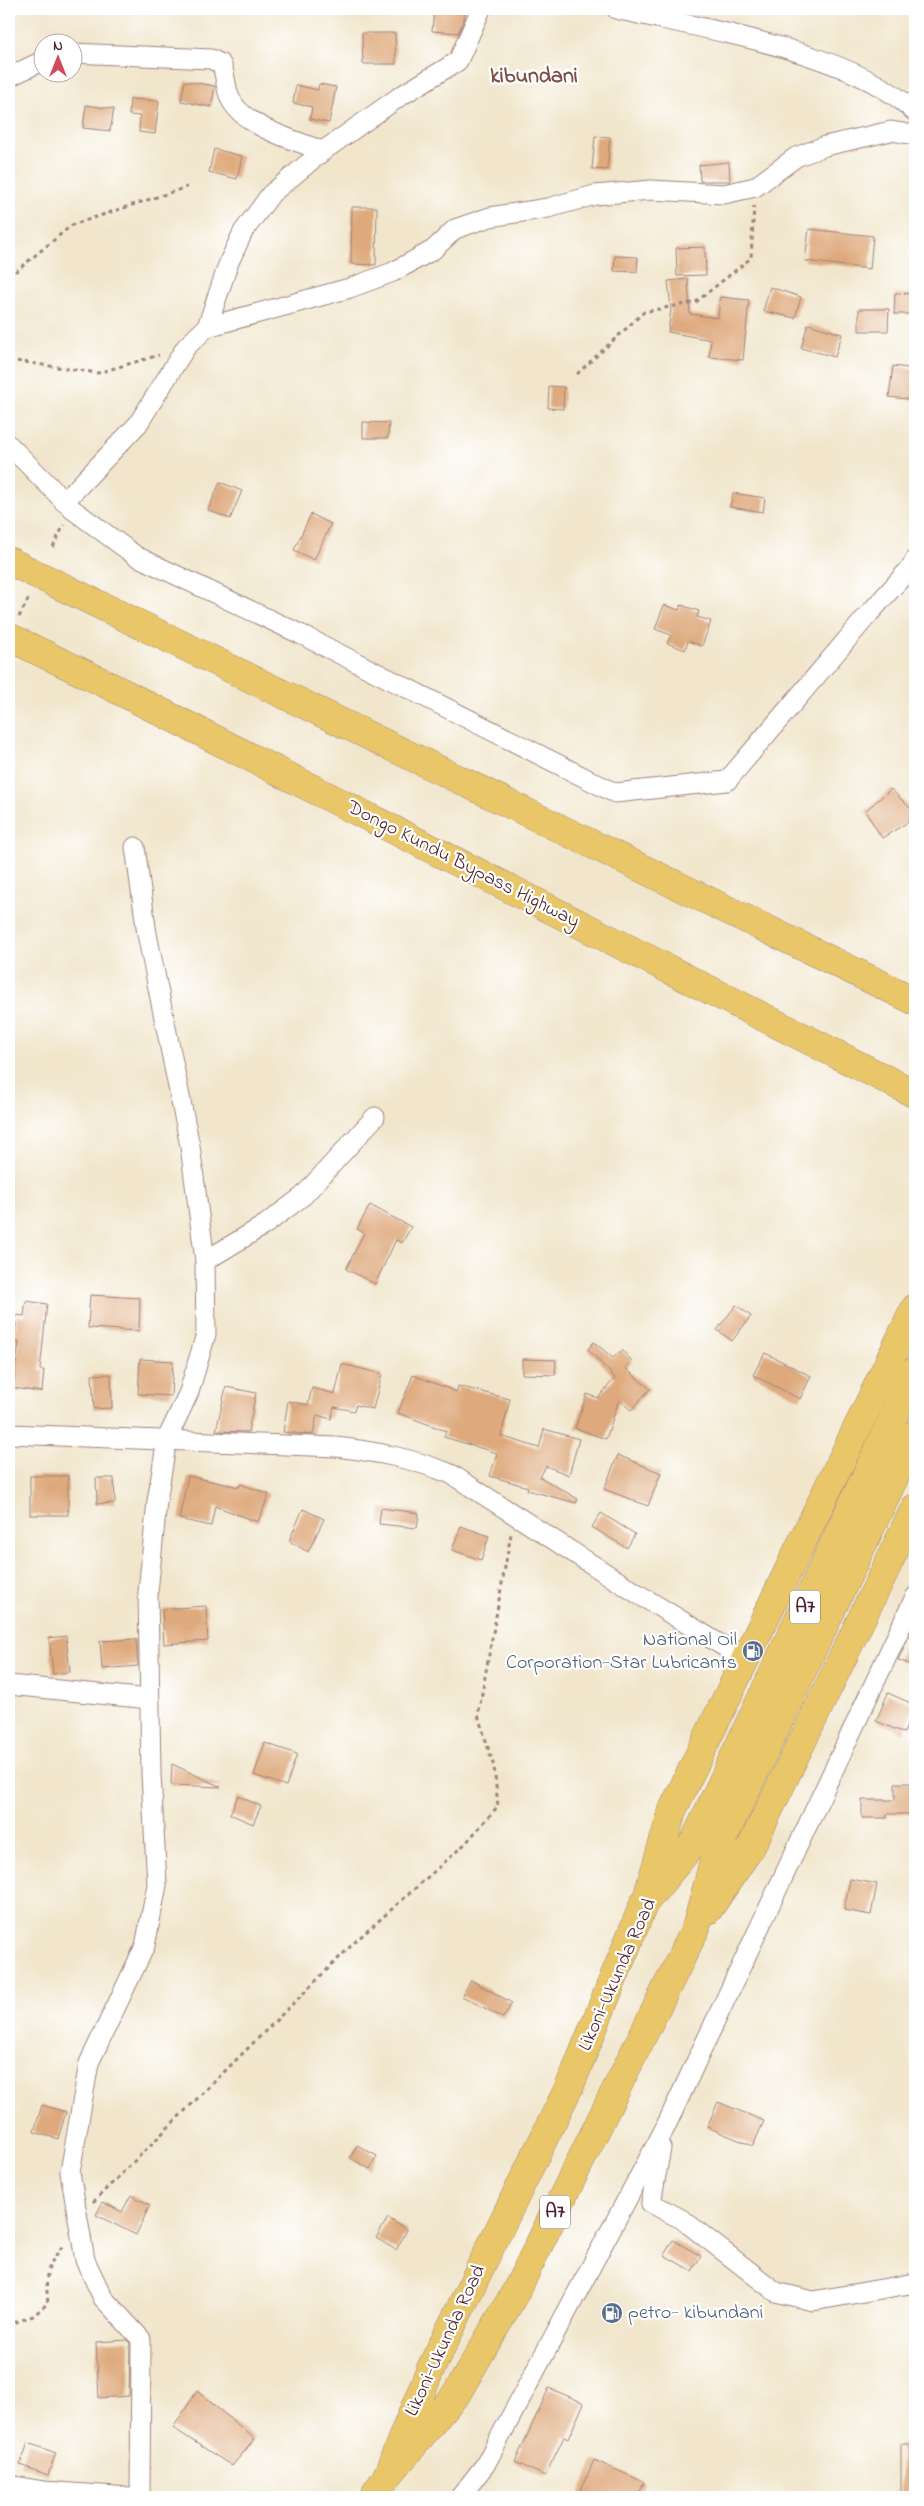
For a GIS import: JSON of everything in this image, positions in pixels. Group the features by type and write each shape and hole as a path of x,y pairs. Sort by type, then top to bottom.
{"highway":[{"path":"9,561 915,1001"},
{"name":"Dongo Kundu Bypass Highway","path":"13,629 114,688 915,1094"},
{"path":"644,1903 673,1809 915,1308"},
{"name":"Likoni-Ukunda Road","path":"380,2488 457,2393 516,2291 696,1928 705,1848 915,1371"},
{"name":"Likoni-Ukunda Road","path":"380,2488 430,2370 571,2083 644,1903 705,1848 915,1434"},
{"path":"696,1928 752,1845 915,1508"}],"street":[{"path":"64,502 138,424 186,348 207,326 229,262 243,232 271,194 323,150 399,97 458,61 481,9"},
{"path":"616,9 788,50 866,79 887,89 914,107 892,131"},
{"path":"82,53 211,59 221,64 230,98 243,114 260,126 323,150"},
{"path":"9,77 32,66"},
{"path":"207,326 350,288 393,272 433,250 455,229 490,217 548,208 595,195 651,190 724,194 755,187 796,157 825,146 892,131 915,135"},
{"path":"9,445 64,502 108,538 136,556 300,634 615,793 727,781 912,566 915,560"},
{"path":"135,847 147,934 190,1146 205,1261 206,1334 188,1392 166,1440 156,1501 148,1592 149,1699 158,1886 145,1946 89,2063 70,2172 85,2260 102,2298 142,2339 140,2497"},
{"path":"205,1261 266,1224 303,1196 375,1117"},
{"path":"9,1434 336,1447 400,1456 451,1474 638,1594 746,1660"},
{"path":"460,2497 485,2465 664,2130 915,1596"},
{"path":"9,1685 149,1699"},
{"path":"664,2130 651,2203 683,2220 776,2292 813,2301 915,2283"},
{"path":"9,2485 37,2494 129,2497"}],"path":[{"path":"9,277 72,225 187,187"},
{"path":"577,374 644,312 696,302 751,258 755,187"},
{"path":"9,360 98,373 186,348"},
{"path":"13,629 32,591"},
{"path":"9,2328 16,2322 33,2316 48,2303 45,2275 52,2260 92,2203 356,1941 466,1843 498,1806 494,1767 478,1715 515,1514"}],"building":[{"path":"434,9 465,9 464,20 458,33 432,31"},
{"path":"362,33 395,33 396,64 363,64"},
{"path":"185,81 215,86 211,107 181,101"},
{"path":"319,84 336,87 329,123 310,119 312,107 293,103 296,85 318,90"},
{"path":"130,99 159,101 155,134 139,132 140,116 129,115"},
{"path":"86,105 114,109 110,131 83,128"},
{"path":"595,136 610,137 607,170 592,169"},
{"path":"214,149 242,156 237,179 209,172"},
{"path":"729,162 730,181 700,181 699,165"},
{"path":"352,207 377,207 376,265 351,264"},
{"path":"809,229 873,236 870,269 805,261"},
{"path":"705,247 706,275 677,276 676,248"},
{"path":"615,256 638,257 637,272 614,271"},
{"path":"688,279 690,314 718,318 720,297 749,300 743,360 709,357 711,340 668,332 671,309 668,281"},
{"path":"770,287 801,297 795,318 763,311"},
{"path":"895,293 915,294 915,314 894,314"},
{"path":"859,309 889,309 888,331 859,331"},
{"path":"808,324 842,334 835,357 801,348"},
{"path":"893,366 915,369 915,400 889,397"},
{"path":"549,386 564,387 563,409 548,408"},
{"path":"363,422 389,423 388,438 363,438"},
{"path":"220,482 242,491 230,519 208,510"},
{"path":"733,493 765,498 763,512 730,507"},
{"path":"311,514 331,524 314,560 294,550"},
{"path":"664,605 679,610 681,605 699,611 697,617 711,621 702,646 688,641 685,650 667,643 671,635 655,629"},
{"path":"891,789 915,813 915,818 882,838 865,811"},
{"path":"370,1205 411,1227 402,1243 396,1240 375,1284 346,1269 364,1233 357,1229"},
{"path":"90,1295 140,1298 139,1331 88,1328"},
{"path":"26,1301 47,1304 40,1370 44,1370 42,1392 13,1388 19,1342 14,1342 17,1315 24,1316"},
{"path":"736,1305 751,1316 732,1341 717,1330"},
{"path":"594,1342 613,1358 622,1350 632,1361 625,1368 650,1389 631,1410 619,1400 606,1439 575,1428 587,1394 598,1398 615,1378 588,1349"},
{"path":"765,1353 811,1376 800,1399 753,1375"},
{"path":"140,1359 173,1361 171,1396 138,1394"},
{"path":"522,1359 556,1360 555,1375 522,1374"},
{"path":"342,1364 382,1374 373,1409 356,1405 354,1411 334,1407 331,1419 317,1415 313,1435 283,1432 288,1401 308,1405 312,1388 335,1394"},
{"path":"111,1374 112,1408 94,1409 92,1375"},
{"path":"413,1375 457,1392 458,1386 510,1399 501,1436 539,1448 544,1429 579,1439 569,1475 546,1466 540,1477 578,1499 576,1503 527,1490 528,1487 490,1476 497,1453 444,1437 446,1431 398,1413"},
{"path":"226,1387 256,1393 248,1432 216,1431"},
{"path":"618,1455 661,1473 648,1506 604,1489"},
{"path":"30,1476 68,1476 68,1515 30,1515"},
{"path":"188,1476 239,1487 240,1484 269,1494 258,1522 215,1506 211,1526 179,1519"},
{"path":"96,1478 114,1478 115,1503 97,1504"},
{"path":"381,1508 419,1513 417,1528 379,1524"},
{"path":"303,1509 324,1519 308,1552 289,1541"},
{"path":"601,1513 635,1534 627,1548 592,1527"},
{"path":"461,1526 489,1536 481,1560 452,1550"},
{"path":"206,1606 208,1641 164,1644 162,1609"},
{"path":"915,1623 915,1666 898,1660"},
{"path":"66,1636 70,1672 53,1674 49,1638"},
{"path":"136,1639 138,1666 102,1669 100,1641"},
{"path":"888,1693 915,1705 904,1733 876,1721"},
{"path":"265,1743 297,1754 286,1786 254,1775"},
{"path":"172,1764 221,1787 171,1785"},
{"path":"895,1783 915,1783 915,1814 887,1814 887,1818 862,1818 862,1800 895,1800"},
{"path":"238,1796 261,1806 253,1824 230,1814"},
{"path":"850,1879 877,1884 871,1915 844,1910"},
{"path":"471,1980 512,2003 503,2018 462,1996"},
{"path":"718,2102 764,2121 753,2146 707,2127"},
{"path":"42,2105 66,2112 58,2139 34,2132"},
{"path":"357,2145 377,2156 370,2169 350,2158"},
{"path":"131,2195 150,2205 136,2235 96,2215 103,2202 122,2212"},
{"path":"388,2218 407,2230 396,2250 376,2238"},
{"path":"673,2240 701,2256 692,2271 664,2255"},
{"path":"127,2340 130,2343 129,2396 99,2398 96,2342"},
{"path":"549,2388 584,2403 568,2439 564,2437 545,2476 515,2462"},
{"path":"197,2391 255,2439 232,2466 173,2428"},
{"path":"28,2443 56,2453 48,2475 20,2465"},
{"path":"901,2444 915,2444 915,2497 901,2497"},
{"path":"594,2460 644,2482 638,2497 578,2497"}],"place":[{"name":"National Oil Corporation-Star Lubricants","path":"753,1651"},
{"name":"petro- kibundani","path":"612,2313"}],"district":[{"name":"kibundani","path":"534,77"}]}
